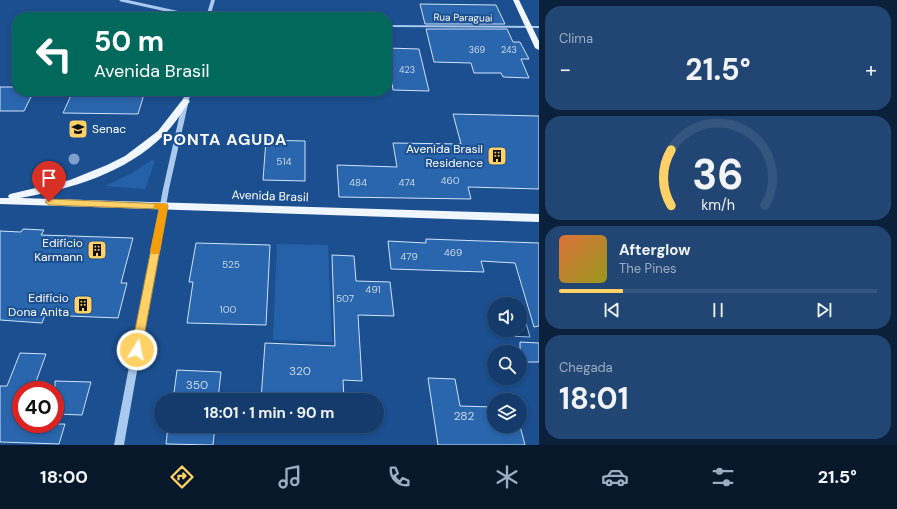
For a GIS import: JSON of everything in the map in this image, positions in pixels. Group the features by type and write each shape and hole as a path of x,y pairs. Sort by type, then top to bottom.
{"main road":[{"path":"516,0 539,48"},
{"path":"0,200 35,193 96,175 128,159 162,131 186,101"},
{"name":"Avenida Brasil","path":"0,200 539,218"}],"street":[{"path":"121,0 175,12"},
{"path":"209,12 213,0"},
{"name":"Rua Paraguai","path":"392,26 539,27"},
{"path":"119,445 164,206 187,96"}],"shaded area":[{"path":"152,160 155,161 145,189 105,186 132,173"},
{"path":"277,244 328,245 332,342 273,340"},
{"path":"527,326 530,337 527,337"}],"building":[{"path":"420,4 496,5 505,24 425,24"},
{"path":"426,29 507,29 513,42 520,42 529,59 521,59 529,78 503,77 501,73 474,73 471,63 434,62"},
{"path":"392,48 419,49 429,91 393,90"},
{"path":"0,87 12,87 12,96 32,96 24,111 0,111"},
{"path":"71,96 143,96 138,114 63,113"},
{"path":"453,114 539,116 539,189 468,187 471,199 339,197 337,165 397,167 393,143 461,144"},
{"path":"266,140 305,141 305,181 263,180"},
{"path":"23,229 44,230 41,235 133,238 121,283 127,283 118,318 45,315 42,323 0,320 0,231 21,232"},
{"path":"426,239 539,243 539,326 534,327 527,303 527,297 525,297 515,263 481,261 484,272 391,269 388,241 426,243"},
{"path":"196,243 270,245 266,325 187,323 193,282 189,282"},
{"path":"332,255 354,256 356,281 390,282 394,316 358,315 362,381 343,380 344,393 261,393 265,343 335,346"},
{"path":"520,342 539,343 539,362 527,362 527,345 520,345"},
{"path":"20,353 46,354 36,381 12,381 12,433 62,433 59,444 0,442 0,386 7,386"},
{"path":"177,370 221,372 219,393 174,393"},
{"path":"428,378 455,379 460,406 487,407 487,433 522,433 525,445 438,445"},
{"path":"64,381 91,382 82,415 64,414"},
{"path":"167,433 214,433 213,445 166,444"}],"slow traffic":[{"path":"155,251 164,206 157,206"}],"place":[{"name":"Senac","path":"78,129"},
{"name":"Avenida Brasil Residence","path":"497,156"},
{"name":"Edifício Karmann","path":"97,250"},
{"name":"Edifício Dona Anita","path":"83,305"}],"district":[{"name":"PONTA AGUDA","path":"225,139"}],"route":[{"path":"49,202 164,206 137,350"}]}
